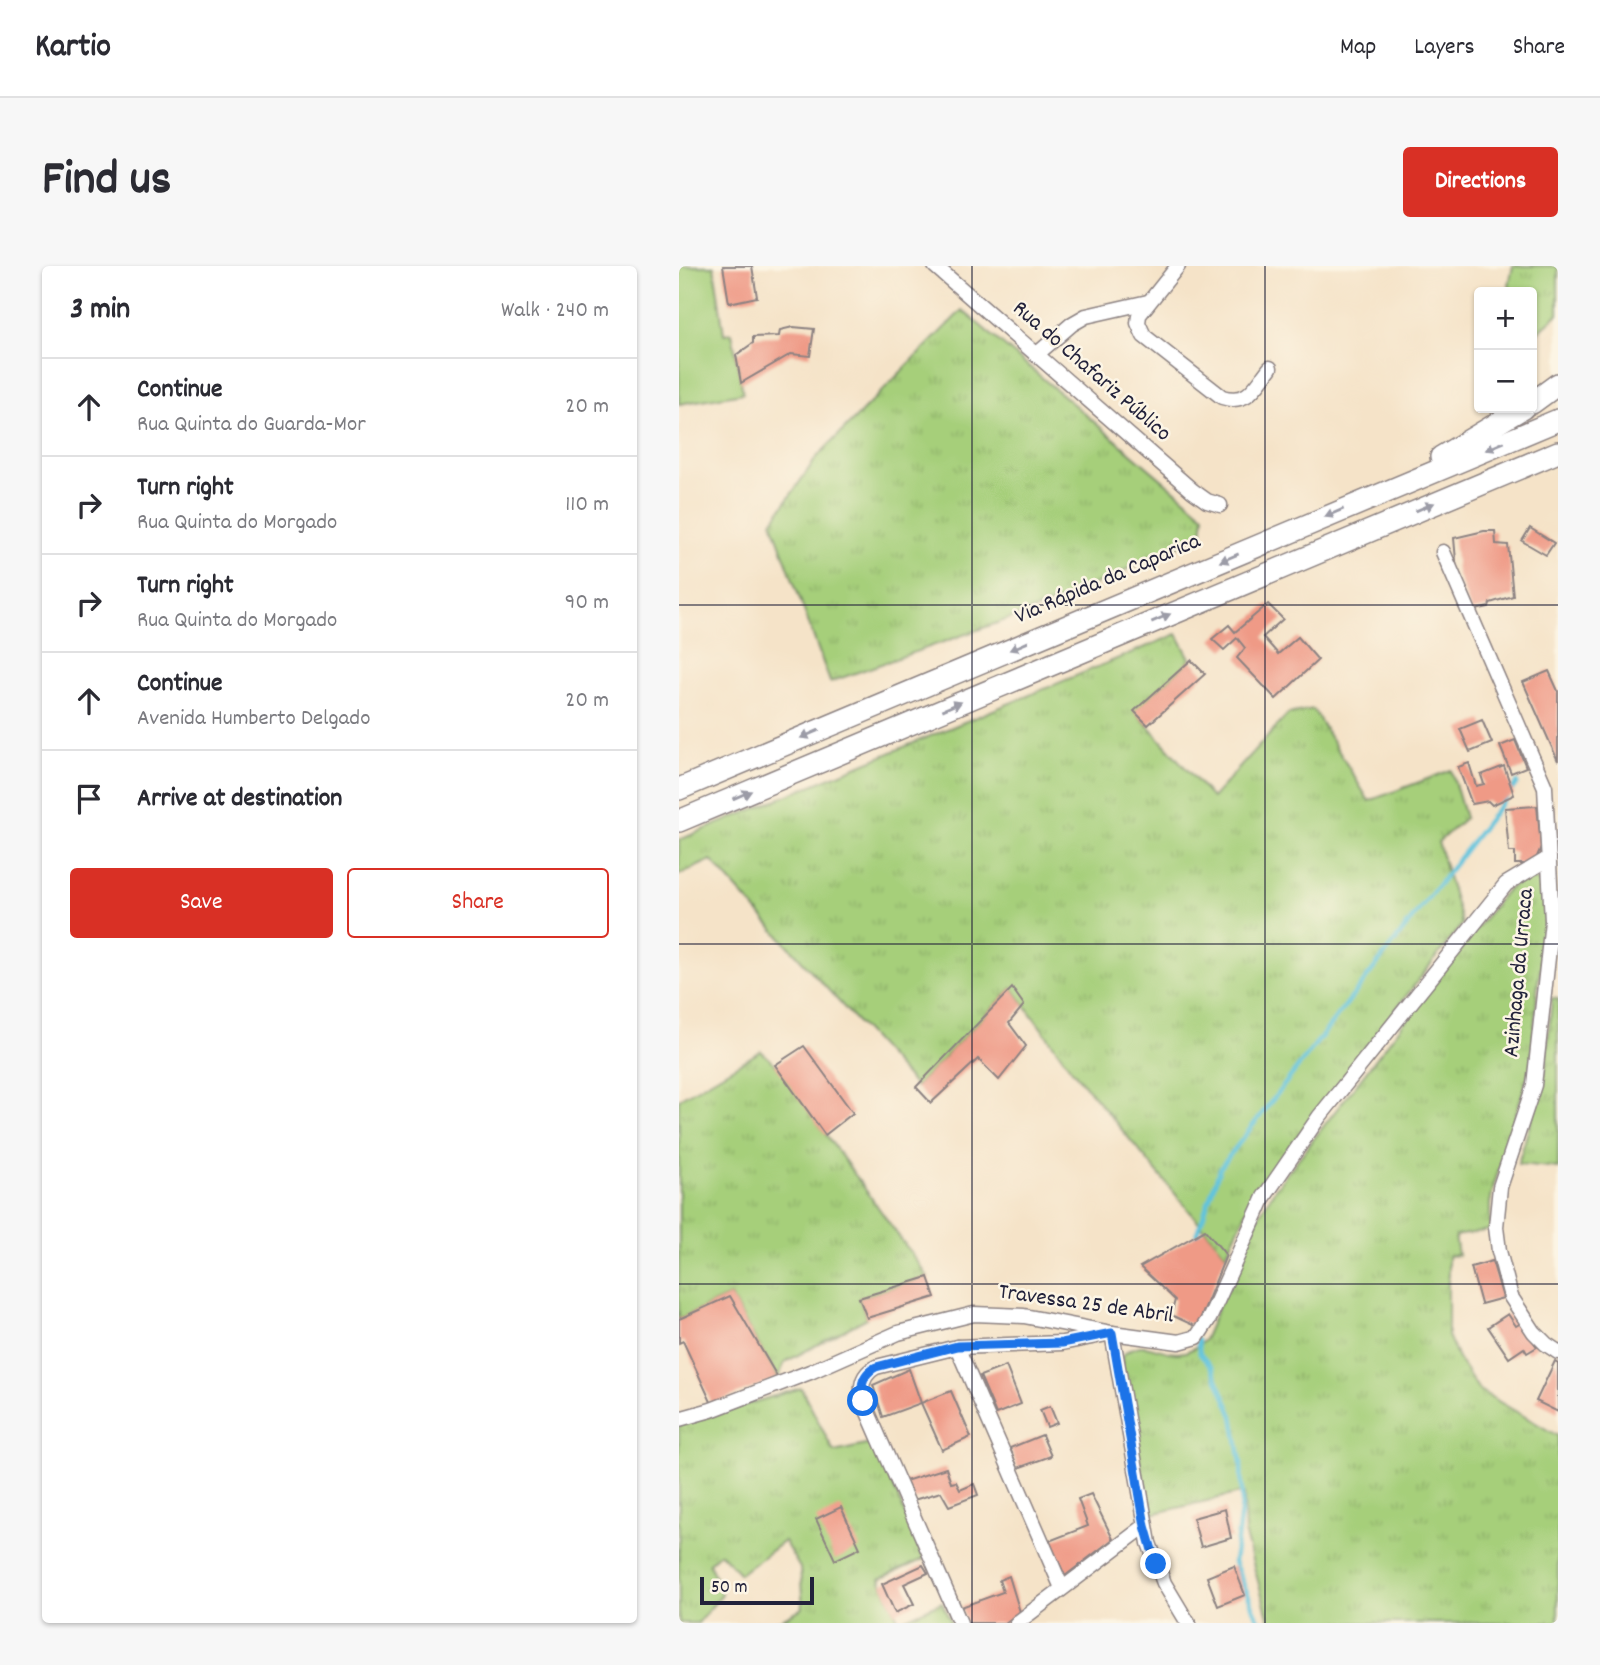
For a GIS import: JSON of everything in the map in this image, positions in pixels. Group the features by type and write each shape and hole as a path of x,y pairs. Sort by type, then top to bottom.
{"highway":[{"path":"1537,399 1558,384"},
{"path":"1377,495 1515,413"},
{"name":"Via Rápida da Caparica","path":"679,789 1558,420"},
{"path":"679,821 1558,452"},
{"path":"1513,470 1558,460"}],"street":[{"name":"Rua do Chafariz Público","path":"935,266 1193,491 1207,501 1220,505"},
{"path":"1178,266 1139,315 1138,323 1144,336 1222,397 1240,400 1250,394 1270,369"},
{"path":"1036,355 1072,324 1086,316 1148,302"},
{"name":"Azinhaga da Urraca","path":"1443,552 1545,787 1552,921 1534,1085 1500,1187 1496,1227 1511,1297 1534,1332 1558,1352"},
{"name":"Travessa 25 de Abril","path":"679,1419 711,1410 810,1372 898,1333 974,1314 1024,1316 1112,1333 1179,1342 1197,1337 1210,1317 1263,1197 1319,1117 1506,884 1549,858"},
{"path":"960,1623 863,1401 861,1390 864,1379 869,1371 876,1367 957,1346 1062,1343 1112,1333 1145,1526 1156,1564 1188,1623"},
{"path":"957,1346 1062,1588"},
{"path":"1017,1623 1145,1526"},
{"path":"1035,1610 1045,1623"}],"green space":[{"path":"679,266 714,266 724,334 732,333 743,393 679,404"},
{"path":"1513,266 1558,266 1558,314 1537,332 1537,287 1509,285"},
{"path":"962,310 1204,515 1202,535 1054,603 830,682 772,522 817,457"},
{"path":"1177,634 1191,660 1135,711 1212,798 1288,714 1313,709 1369,801 1451,770 1465,818 1438,842 1462,924 1258,1187 1226,1255 1072,1070 1012,988 916,1087 711,860 679,875 679,840"},
{"path":"1530,878 1540,882 1545,888 1546,940 1538,982 1531,1065 1494,1185 1490,1203 1490,1230 1455,1236 1458,1255 1448,1256 1448,1336 1458,1358 1479,1390 1558,1436 1558,1623 1270,1623 1245,1535 1244,1492 1152,1514 1123,1392 1122,1356 1132,1348 1141,1346 1181,1353 1204,1340 1254,1224 1275,1189 1505,892 1522,880"},
{"path":"1552,998 1558,999 1558,1168 1518,1164 1545,1074"},
{"path":"761,1051 776,1065 928,1277 859,1298 867,1318 785,1362 778,1378 730,1296 679,1319 679,1099"},
{"path":"801,1388 834,1452 875,1443 924,1559 880,1579 899,1621 942,1602 951,1623 774,1623 803,1608 800,1568 784,1541 740,1574 720,1553 709,1563 722,1594 698,1623 679,1623 679,1425"}],"building":[{"path":"723,266 752,266 757,297 729,303"},
{"path":"793,327 814,329 810,356 791,354 741,383 736,355 753,343 753,337 779,336 780,330"},
{"path":"1530,528 1554,543 1546,555 1522,541"},
{"path":"1495,531 1496,544 1508,545 1513,596 1490,603 1489,607 1471,611 1457,572 1454,538"},
{"path":"1268,604 1283,619 1263,637 1278,654 1298,637 1318,660 1276,699 1237,658 1245,648 1237,638 1224,650 1212,639 1229,625 1235,632"},
{"path":"1191,660 1205,674 1148,725 1134,711"},
{"path":"1549,671 1558,691 1558,761 1523,682"},
{"path":"1482,720 1492,743 1470,752 1460,729"},
{"path":"1515,740 1526,767 1511,773 1500,746"},
{"path":"1469,763 1476,786 1484,784 1481,775 1504,766 1514,795 1492,805 1488,801 1472,804 1458,767"},
{"path":"1537,806 1541,847 1534,864 1515,864 1515,852 1509,852 1505,808"},
{"path":"1012,988 1024,1005 1009,1023 1026,1046 999,1080 978,1059 931,1103 916,1087"},
{"path":"804,1046 853,1113 825,1135 775,1065"},
{"path":"1205,1230 1226,1255 1197,1327 1171,1315 1175,1300 1140,1267"},
{"path":"1492,1261 1503,1298 1481,1304 1471,1267"},
{"path":"928,1277 935,1297 867,1318 859,1298"},
{"path":"730,1296 778,1378 712,1404 683,1341 679,1343 679,1319"},
{"path":"1508,1314 1516,1326 1521,1323 1537,1347 1527,1353 1524,1348 1509,1358 1488,1327"},
{"path":"1555,1361 1558,1363 1558,1412 1536,1401"},
{"path":"1006,1366 1021,1404 996,1414 980,1376"},
{"path":"909,1369 921,1403 883,1417 873,1385"},
{"path":"951,1391 971,1437 942,1450 921,1403"},
{"path":"1050,1406 1057,1423 1047,1427 1040,1410"},
{"path":"1042,1435 1051,1456 1018,1468 1010,1448"},
{"path":"946,1468 951,1483 956,1482 960,1490 974,1484 978,1495 949,1506 941,1492 910,1501 902,1482"},
{"path":"1091,1494 1113,1539 1065,1576 1049,1541 1088,1526 1078,1499"},
{"path":"841,1507 860,1548 835,1560 816,1519"},
{"path":"1225,1509 1231,1538 1201,1547 1193,1518"},
{"path":"923,1565 928,1573 904,1584 914,1604 895,1613 882,1584"},
{"path":"1234,1566 1245,1595 1218,1606 1207,1577"},
{"path":"1009,1576 1020,1612 1005,1623 967,1623 961,1607 1003,1592 999,1580"}],"waterway":[{"path":"1195,1240 1220,1168 1517,783"},
{"path":"1197,1340 1200,1354 1212,1368 1233,1416 1241,1463 1242,1503 1234,1562 1260,1623"}],"route":[{"path":"863,1401 861,1390 864,1379 872,1368 957,1346 1062,1343 1112,1333 1145,1526 1156,1564"}]}
